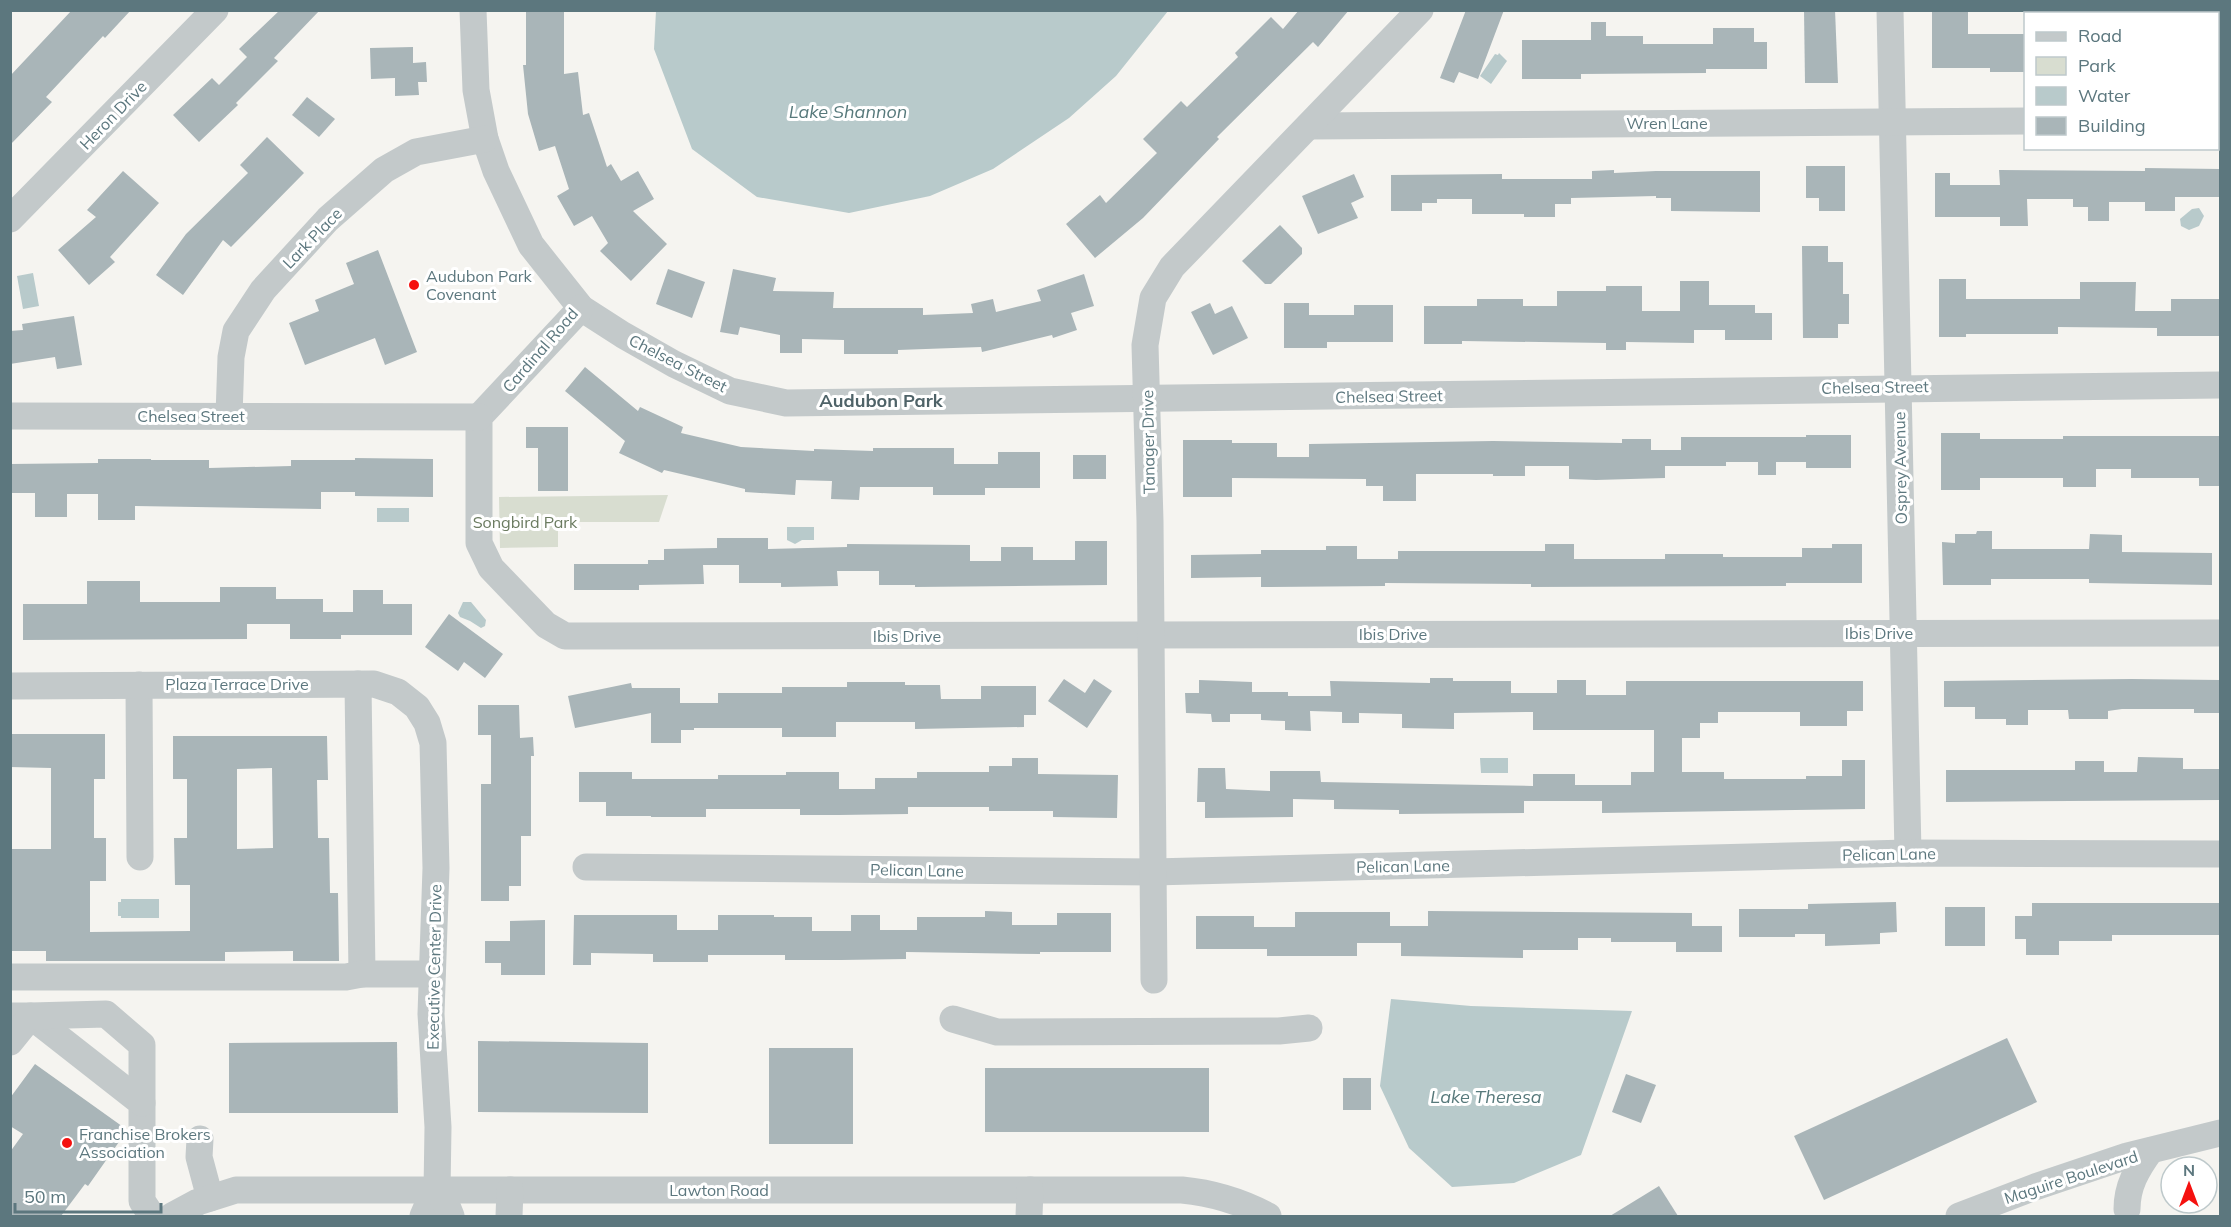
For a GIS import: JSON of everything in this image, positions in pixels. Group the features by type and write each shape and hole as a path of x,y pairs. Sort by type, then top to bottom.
{"street":[{"name":"Heron Drive","path":"10,219 215,10"},
{"name":"Cardinal Road","path":"473,10 476,90 484,139 496,171 531,245 581,308 479,417"},
{"name":"Tanager Drive","path":"1154,980 1148,400 1145,345 1153,298 1172,267 1420,10"},
{"name":"Osprey Avenue","path":"1890,10 1908,853"},
{"name":"Wren Lane","path":"1309,126 2024,121"},
{"name":"Lark Place","path":"229,416 231,357 236,331 263,290 328,219 384,170 416,152 484,139"},
{"name":"Chelsea Street","path":"581,308 664,358 730,391 786,403 1148,400 1898,387 2220,385"},
{"name":"Chelsea Street","path":"10,416 479,417"},
{"name":"Ibis Drive","path":"479,417 479,543 491,568 546,625 565,636 2220,633"},
{"path":"358,684 362,974"},
{"name":"Plaza Terrace Drive","path":"10,686 374,684 398,692 417,707 427,723 433,743"},
{"path":"139,685 140,856"},
{"name":"Executive Center Drive","path":"423,1216 437,1191 438,1127 431,1031 436,868 433,743"},
{"name":"Pelican Lane","path":"586,867 1153,872 1908,853 2220,854"},
{"path":"10,977 346,977 362,974 432,974"},
{"path":"21,1016 106,1014 142,1046 142,1201 152,1216"},
{"path":"10,1042 21,1016"},
{"path":"21,1016 142,1103"},
{"path":"953,1019 997,1032 1279,1031 1309,1028"},
{"name":"Maguire Boulevard","path":"1970,1214 2104,1164 2220,1133"},
{"path":"200,1139 199,1157 210,1198"},
{"path":"2129,1213 2127,1194 2137,1169 2150,1151"},
{"path":"2104,1164 2117,1202 2129,1213"},
{"name":"Lawton Road","path":"172,1216 187,1207 236,1190 437,1191 509,1204 1030,1203 1200,1192 1230,1199 1268,1216"},
{"path":"437,1191 451,1216"}],"green space":[{"name":"Songbird Park","path":"668,495 659,522 558,522 558,547 500,548 499,497"}],"water":[{"name":"Lake Shannon","path":"656,10 1168,11 1116,76 1069,118 993,169 930,196 849,213 757,197 692,149 654,49"},
{"path":"1499,53 1507,61 1491,84 1480,76 1495,54"},
{"path":"2199,208 2204,216 2199,226 2189,230 2181,226 2180,219 2192,209"},
{"path":"33,273 39,306 23,309 17,276"},
{"path":"377,508 409,508 409,522 377,522"},
{"path":"787,527 814,527 814,540 802,540 795,544 787,540"},
{"path":"463,602 471,602 486,620 485,626 481,628 460,617 458,613"},
{"path":"1480,758 1508,758 1508,773 1481,773"},
{"path":"121,899 159,899 159,918 121,918 118,916 118,902 121,902"},
{"name":"Lake Theresa","path":"1391,999 1471,1006 1632,1011 1581,1155 1514,1183 1452,1187 1409,1148 1380,1086"}],"building":[{"path":"72,10 131,10 105,38 103,36 46,97 52,102 10,145 10,76"},
{"path":"280,10 320,10 274,58 278,61 236,103 238,105 199,142 173,115 212,78 219,85 247,57 239,49"},
{"path":"526,10 564,10 564,74 578,72 583,115 589,113 607,167 611,164 621,181 638,171 654,199 633,211 667,244 631,281 600,251 608,243 592,216 574,226 557,196 569,189 555,146 539,151 528,114 523,65 526,65"},
{"path":"1299,10 1349,10 1318,47 1313,42 1217,137 1219,139 1143,218 1095,258 1066,224 1100,195 1106,203 1157,153 1143,139 1181,101 1187,107 1238,57 1235,53 1271,17 1283,29"},
{"path":"1466,10 1504,10 1478,79 1459,72 1454,83 1440,78"},
{"path":"1804,10 1835,10 1838,83 1805,83"},
{"path":"1932,12 1968,12 1968,34 2024,34 2024,72 1990,72 1990,68 1932,68"},
{"path":"1591,22 1606,22 1606,36 1643,36 1643,44 1713,44 1713,28 1754,28 1754,42 1767,42 1767,69 1706,69 1706,73 1581,74 1581,79 1522,79 1522,40 1591,40"},
{"path":"413,47 413,63 426,62 427,82 418,82 419,95 395,96 395,78 371,79 370,48"},
{"path":"307,97 335,119 319,137 292,115"},
{"path":"267,137 304,173 231,247 223,240 183,295 156,275 186,234 248,173 240,165"},
{"path":"1806,166 1845,166 1845,211 1819,211 1819,198 1806,198"},
{"path":"2145,168 2220,169 2220,197 2175,197 2175,211 2145,211 2145,202 2109,202 2109,221 2088,221 2088,207 2073,207 2073,199 2027,199 2028,226 2000,226 2000,217 1935,217 1935,173 1950,173 1950,185 2000,185 1999,170 2145,171"},
{"path":"1614,170 1614,173 1760,171 1760,212 1671,211 1671,198 1656,198 1656,196 1571,198 1571,204 1555,204 1555,217 1524,217 1524,214 1472,214 1472,199 1437,199 1437,203 1422,203 1422,211 1391,211 1391,175 1502,174 1502,179 1592,179 1592,171"},
{"path":"123,171 159,203 110,257 115,262 89,285 58,250 96,217 87,210"},
{"path":"1354,174 1364,197 1351,203 1358,218 1318,234 1302,196"},
{"path":"1280,225 1302,248 1302,254 1271,284 1265,284 1242,261"},
{"path":"1802,246 1828,246 1828,262 1843,262 1843,294 1849,294 1849,324 1838,324 1838,338 1803,338"},
{"path":"378,250 417,352 385,365 375,338 305,365 289,323 319,311 315,300 354,284 346,263"},
{"path":"668,269 705,282 692,318 656,304"},
{"path":"733,269 776,278 773,291 834,292 833,308 923,308 923,315 973,313 971,304 993,299 996,312 1041,301 1037,290 1084,274 1094,306 1071,313 1077,330 1053,338 1052,335 982,352 981,347 898,350 898,354 844,354 844,340 802,339 802,353 780,353 780,335 740,327 738,335 720,332"},
{"path":"1939,279 1966,279 1966,299 2080,299 2080,282 2136,282 2135,311 2171,311 2171,299 2220,299 2220,336 2157,336 2157,328 2058,327 2058,334 1966,334 1966,337 1939,337"},
{"path":"1680,281 1709,281 1709,305 1755,305 1755,313 1772,313 1772,340 1725,340 1725,330 1694,330 1694,343 1626,342 1626,350 1606,350 1606,343 1462,341 1462,344 1424,344 1424,306 1477,306 1477,299 1523,299 1523,306 1557,306 1557,291 1606,291 1606,286 1642,286 1642,311 1680,311"},
{"path":"1210,303 1215,314 1232,306 1248,338 1213,355 1191,312"},
{"path":"1284,303 1309,303 1309,315 1354,315 1354,305 1393,305 1393,342 1327,342 1327,348 1284,348"},
{"path":"74,316 82,365 57,369 55,357 10,364 10,331 23,330 22,324"},
{"path":"585,367 638,411 640,407 683,427 681,433 741,447 814,451 814,449 873,451 873,448 954,448 954,464 998,464 998,452 1040,452 1040,488 985,488 985,495 933,495 933,487 860,487 859,500 831,499 832,481 796,480 795,495 745,492 745,489 664,470 662,473 619,453 625,441 565,391"},
{"path":"526,427 568,427 568,491 538,491 538,448 526,448"},
{"path":"1941,433 1980,433 1980,439 2063,439 2063,436 2220,436 2220,486 2199,486 2199,478 2131,478 2131,469 2096,469 2096,487 2063,487 2063,478 1980,478 1980,490 1941,490"},
{"path":"1806,435 1851,435 1851,468 1806,468 1806,462 1776,462 1776,475 1758,475 1758,462 1726,462 1726,466 1665,466 1665,478 1596,480 1569,479 1569,466 1525,466 1525,476 1416,474 1416,501 1383,501 1383,486 1366,486 1366,479 1232,478 1232,497 1183,497 1183,440 1277,443 1277,457 1309,457 1309,444 1493,441 1622,443 1622,439 1651,439 1651,450 1681,450 1681,437 1806,437"},
{"path":"1073,455 1106,455 1106,479 1073,479"},
{"path":"355,458 433,459 433,497 355,496 355,492 321,492 321,509 135,506 135,520 98,520 98,494 67,494 67,517 35,517 35,493 10,493 10,464 98,463 98,459 209,460 209,468 291,466 291,460 355,460"},
{"path":"1977,531 1992,531 1992,549 2089,549 2090,534 2122,535 2122,552 2212,553 2212,585 2089,583 2089,579 1991,579 1991,585 1943,585 1942,542 1955,543 1955,534 1976,534"},
{"path":"717,538 768,538 768,549 847,547 847,544 970,545 970,561 1001,561 1001,547 1033,547 1033,560 1075,560 1075,541 1107,541 1107,585 915,587 915,585 879,585 879,571 837,571 838,586 781,587 781,583 739,583 739,565 703,565 704,584 639,585 639,590 574,590 574,564 648,564 648,560 664,560 664,549 717,548"},
{"path":"1545,544 1574,544 1574,559 1665,559 1665,554 1802,557 1802,548 1832,548 1832,544 1862,544 1862,583 1786,583 1786,586 1531,587 1531,584 1385,583 1385,586 1261,587 1261,577 1191,578 1191,555 1261,554 1261,550 1326,550 1326,546 1357,546 1357,559 1398,559 1398,551 1545,551"},
{"path":"87,581 140,581 140,602 220,602 220,587 276,587 276,599 323,599 323,612 353,612 353,590 383,590 383,604 412,604 412,635 341,635 341,639 290,639 290,624 247,624 247,639 23,640 23,604 87,604"},
{"path":"449,614 503,654 485,678 464,662 458,671 425,647"},
{"path":"1430,678 1453,678 1453,681 1511,681 1511,693 1557,693 1557,680 1586,680 1586,695 1626,695 1626,681 1863,681 1863,711 1847,711 1847,726 1800,726 1800,712 1718,712 1718,723 1700,723 1700,738 1682,738 1682,772 1724,772 1724,779 1806,779 1806,776 1842,776 1842,760 1865,760 1865,809 1602,813 1602,801 1524,801 1524,813 1399,814 1399,810 1334,809 1334,800 1293,799 1293,817 1205,818 1205,802 1197,802 1198,768 1225,768 1226,789 1270,791 1270,771 1320,771 1321,782 1533,786 1533,774 1575,774 1575,785 1631,785 1631,772 1654,772 1654,730 1533,730 1533,712 1454,713 1454,729 1402,728 1402,714 1359,713 1359,723 1342,723 1342,712 1310,711 1311,731 1285,730 1285,721 1261,720 1261,714 1230,714 1230,722 1212,722 1211,714 1186,713 1185,693 1199,693 1199,680 1252,682 1252,692 1288,692 1288,696 1331,696 1330,681 1430,683"},
{"path":"1064,679 1085,693 1094,679 1112,691 1087,728 1048,701"},
{"path":"2220,680 2220,713 2194,713 2194,709 2122,709 2108,711 2108,719 2069,719 2068,710 2028,710 2028,725 2006,725 2006,719 1975,719 1975,707 1944,707 1944,681"},
{"path":"847,682 905,682 905,685 940,685 941,699 981,699 981,686 1036,686 1036,715 1024,715 1024,727 915,729 915,722 836,722 836,737 782,737 782,728 694,728 694,730 681,730 681,743 651,743 651,713 575,728 568,696 631,683 632,688 680,688 680,703 718,703 718,693 782,693 782,687 847,687"},
{"path":"478,705 519,705 520,738 533,737 531,836 521,836 521,886 509,886 509,901 481,901 481,784 491,784 491,735 478,735"},
{"path":"10,734 105,734 105,779 94,779 94,838 106,838 106,881 90,881 90,932 190,931 190,885 175,885 174,838 187,838 187,779 173,779 173,736 327,736 328,780 317,780 318,838 329,838 330,893 338,893 339,961 293,961 293,951 225,952 225,961 46,961 46,951 10,951 10,849 51,849 51,768 10,767","holes":["272,768 273,848 237,849 237,769"]},
{"path":"2138,757 2183,758 2183,769 2220,769 2220,800 1946,802 1946,770 2075,770 2075,761 2104,761 2104,772 2137,772"},
{"path":"1012,758 1038,758 1038,774 1118,775 1117,818 1053,817 1053,811 989,811 989,807 908,807 908,814 800,815 800,809 706,809 706,817 606,816 606,802 579,802 579,772 632,772 632,779 718,779 718,775 839,772 839,789 875,789 875,778 917,778 917,772 989,772 989,766 1012,766"},
{"path":"1896,902 1897,932 1880,933 1880,944 1825,946 1825,934 1795,934 1795,937 1739,937 1739,909 1808,909 1808,904"},
{"path":"2032,903 2220,903 2220,935 2112,935 2112,941 2059,941 2059,955 2026,955 2026,939 2015,939 2015,916 2032,916"},
{"path":"1945,907 1985,907 1985,946 1945,946"},
{"path":"985,911 1012,912 1012,925 1057,925 1057,913 1111,913 1111,952 1040,952 1040,954 906,952 906,959 841,960 785,960 785,955 708,955 708,962 653,962 653,954 591,953 591,965 573,965 574,915 677,915 677,930 718,930 718,915 812,917 812,931 851,931 851,915 880,915 880,930 917,930 917,917 985,917"},
{"path":"1428,911 1692,913 1692,926 1722,926 1722,952 1676,952 1676,942 1611,942 1611,938 1578,938 1578,950 1523,950 1523,958 1401,956 1401,943 1357,943 1357,956 1267,956 1267,949 1196,949 1196,916 1254,916 1254,927 1295,927 1295,912 1390,912 1390,926 1428,926"},
{"path":"545,920 545,975 501,975 501,963 485,963 485,941 510,941 510,921"},
{"path":"2007,1038 2037,1102 1824,1200 1794,1136"},
{"path":"478,1041 648,1043 648,1113 478,1112"},
{"path":"397,1042 398,1113 229,1113 229,1043"},
{"path":"769,1048 853,1048 853,1144 769,1144"},
{"name":"Franchise Brokers Association","path":"35,1064 126,1129 88,1186 85,1184 61,1216 10,1216 10,1152 23,1134 10,1126 10,1098"},
{"path":"985,1068 1209,1068 1209,1132 985,1132"},
{"path":"1626,1074 1656,1085 1641,1123 1612,1112"},
{"path":"1343,1078 1371,1078 1371,1110 1343,1110"},
{"path":"1659,1186 1678,1216 1610,1216"}],"place":[{"name":"Audubon Park Covenant","path":"414,285"},
{"name":"Franchise Brokers Association","path":"67,1143"}],"district":[{"name":"Audubon Park","path":"881,400"}]}
